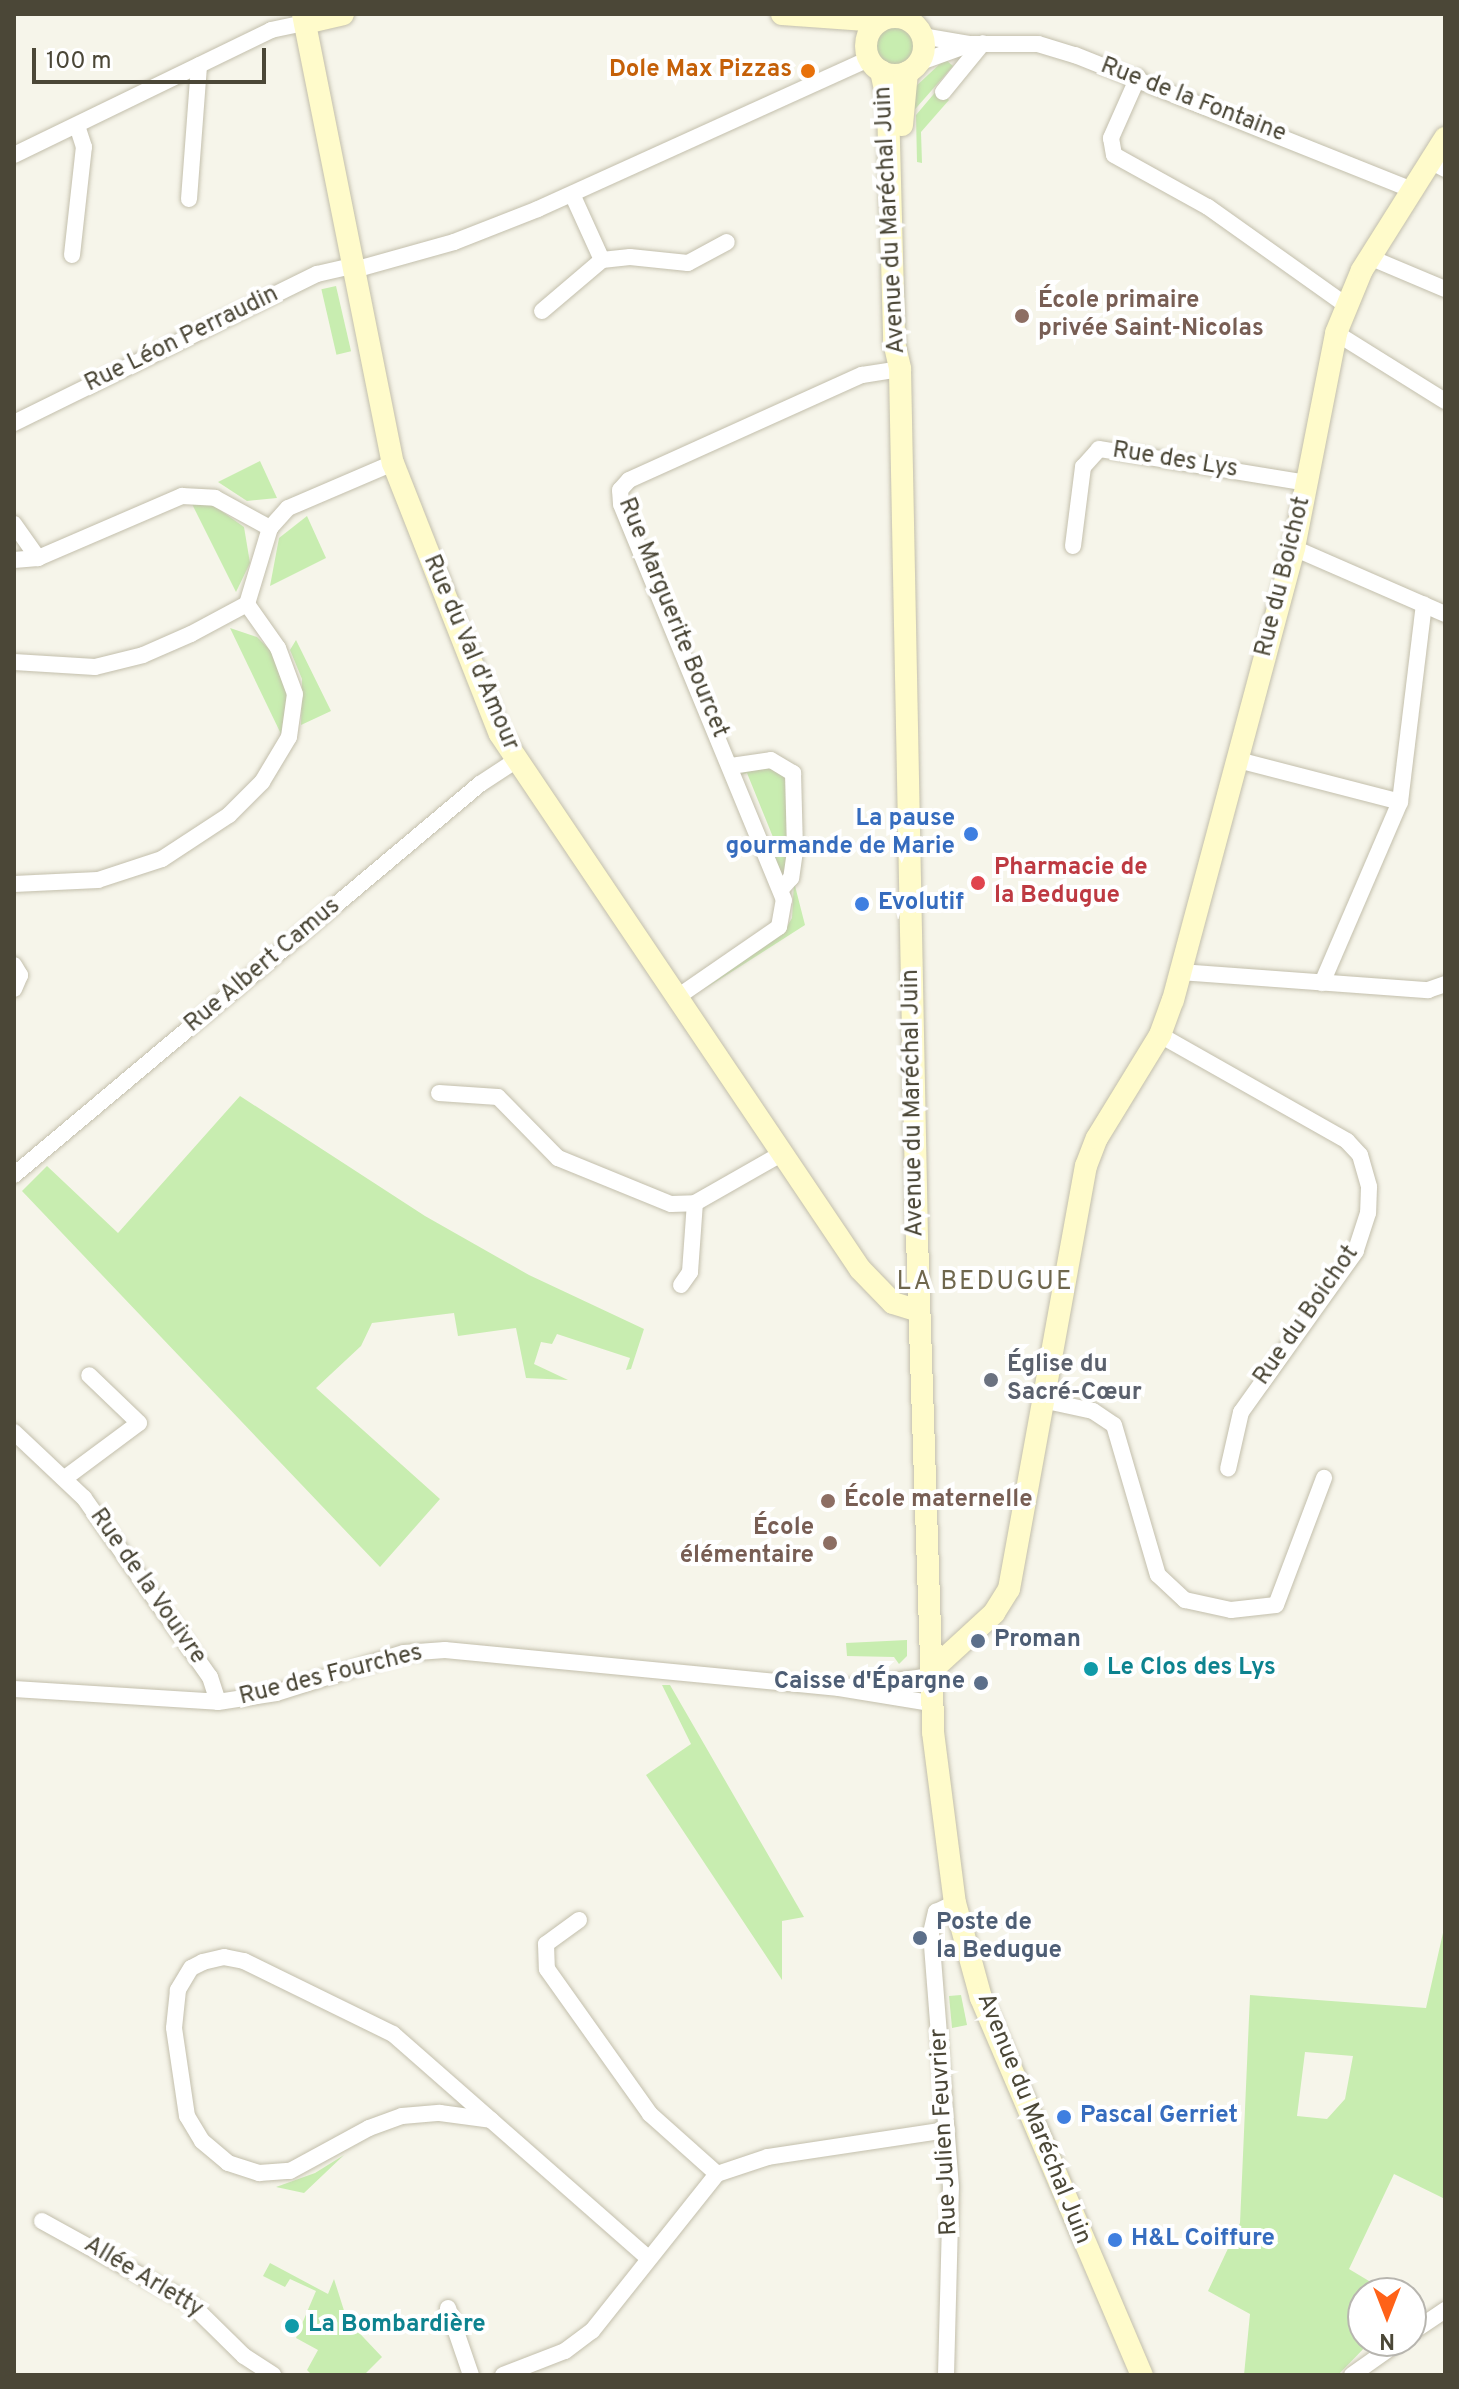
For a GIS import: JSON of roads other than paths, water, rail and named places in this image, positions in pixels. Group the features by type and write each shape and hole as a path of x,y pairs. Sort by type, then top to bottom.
{"street":[{"path":"14,155 271,30 304,19 343,14"},
{"path":"782,14 807,18 884,18 915,24"},
{"path":"807,18 850,35 872,59 913,68"},
{"path":"872,59 869,35 884,18"},
{"name":"Rue du Val d'Amour","path":"304,19 393,463 515,761 873,1286 902,1309 919,1311"},
{"name":"Avenue du Maréchal Juin","path":"900,369 906,342 902,117 913,68 915,24"},
{"name":"Rue de la Fontaine","path":"915,24 976,44 1038,44 1138,77 1410,189"},
{"path":"943,92 976,44"},
{"name":"Rue de la Fontaine","path":"913,68 976,44"},
{"path":"354,268 454,242 572,194 872,59"},
{"name":"Avenue du Maréchal Juin","path":"872,59 888,105 894,342 900,369 919,1311 931,1703 955,1903 997,2043 1142,2375"},
{"path":"189,199 199,65"},
{"path":"1138,77 1111,138 1114,155 1208,207 1346,305"},
{"path":"72,255 84,147 77,125"},
{"name":"Rue du Boichot","path":"931,1674 994,1613 1009,1589 1090,1155 1160,1035 1180,972 1294,548 1336,333 1369,257 1410,189 1437,165 1445,138"},
{"path":"572,194 602,260"},
{"path":"542,311 602,260 630,257 688,263 727,242"},
{"path":"1369,257 1445,289"},
{"name":"Rue Léon Perraudin","path":"14,423 317,274 354,268"},
{"path":"1336,333 1445,401"},
{"name":"Rue Marguerite Bourcet","path":"676,998 779,927 784,910 781,889 621,504 620,490 629,480 862,375 900,369"},
{"name":"Rue des Lys","path":"1073,546 1083,467 1099,449 1306,483"},
{"path":"14,662 67,668 116,664 170,645 247,604 270,528 288,508 393,463"},
{"path":"14,560 38,558 182,496 215,498 270,528"},
{"path":"14,524 38,558"},
{"path":"1294,548 1445,614"},
{"path":"14,884 98,880 162,859 219,823 262,782 289,737 295,694 278,648 247,604"},
{"path":"1322,983 1400,802 1424,604"},
{"name":"Rue Marguerite Bourcet","path":"731,766 771,760 793,773 795,851 791,878 781,889"},
{"path":"1238,760 1400,802"},
{"name":"Rue Albert Camus","path":"14,1175 480,784 515,761"},
{"path":"14,965 20,979 14,989"},
{"path":"1180,972 1428,990 1445,984"},
{"name":"Rue du Boichot","path":"1160,1035 1347,1141 1360,1155 1369,1187 1368,1213 1356,1251 1241,1412 1228,1469"},
{"path":"439,1093 498,1097 558,1158 657,1200 695,1203 781,1154"},
{"path":"681,1285 690,1272 695,1203"},
{"path":"65,1478 139,1423 89,1375"},
{"path":"1042,1400 1093,1411 1114,1425 1158,1575 1185,1600 1242,1611 1276,1605 1324,1478"},
{"name":"Rue de la Vouivre","path":"14,1432 65,1478 163,1608 210,1677 218,1702"},
{"name":"Rue des Fourches","path":"14,1689 218,1702 276,1693 370,1662 435,1650 839,1688 931,1703"},
{"name":"Rue des Fourches","path":"839,1688 931,1674"},
{"name":"Rue Julien Feuvrier","path":"946,2375 952,2228 931,1933 936,1912 955,1903"},
{"path":"579,1920 546,1944 547,1969 650,2114 717,2174"},
{"path":"491,2120 440,2113 402,2116 369,2128 290,2171 243,2170 212,2153 187,2116 173,2018 178,1990 191,1968 203,1962 224,1957 244,1961 393,2034 491,2120 648,2258"},
{"path":"503,2375 580,2342 717,2174 768,2157 947,2130"},
{"name":"Allée Arletty","path":"42,2221 189,2302 244,2356 273,2375"},
{"path":"448,2308 471,2375"},
{"path":"1427,2322 1445,2310"},
{"path":"1352,2375 1377,2357"}],"place":[{"name":"Dole Max Pizzas","path":"808,71"},
{"name":"École primaire privée Saint-Nicolas","path":"1022,316"},
{"name":"La pause gourmande de Marie","path":"971,834"},
{"name":"Pharmacie de la Bedugue","path":"978,883"},
{"name":"Evolutif","path":"862,904"},
{"name":"Église du Sacré-Cœur","path":"991,1380"},
{"name":"École maternelle","path":"828,1501"},
{"name":"École élémentaire","path":"830,1543"},
{"name":"Proman","path":"978,1641"},
{"name":"Le Clos des Lys","path":"1091,1669"},
{"name":"Caisse d'Épargne","path":"981,1683"},
{"name":"Poste de la Bedugue","path":"920,1938"},
{"name":"Pascal Gerriet","path":"1064,2117"},
{"name":"H&L Coiffure","path":"1115,2240"},
{"name":"La Bombardière","path":"292,2326"}],"district":[{"name":"LA BEDUGUE","path":"985,1283"}]}
